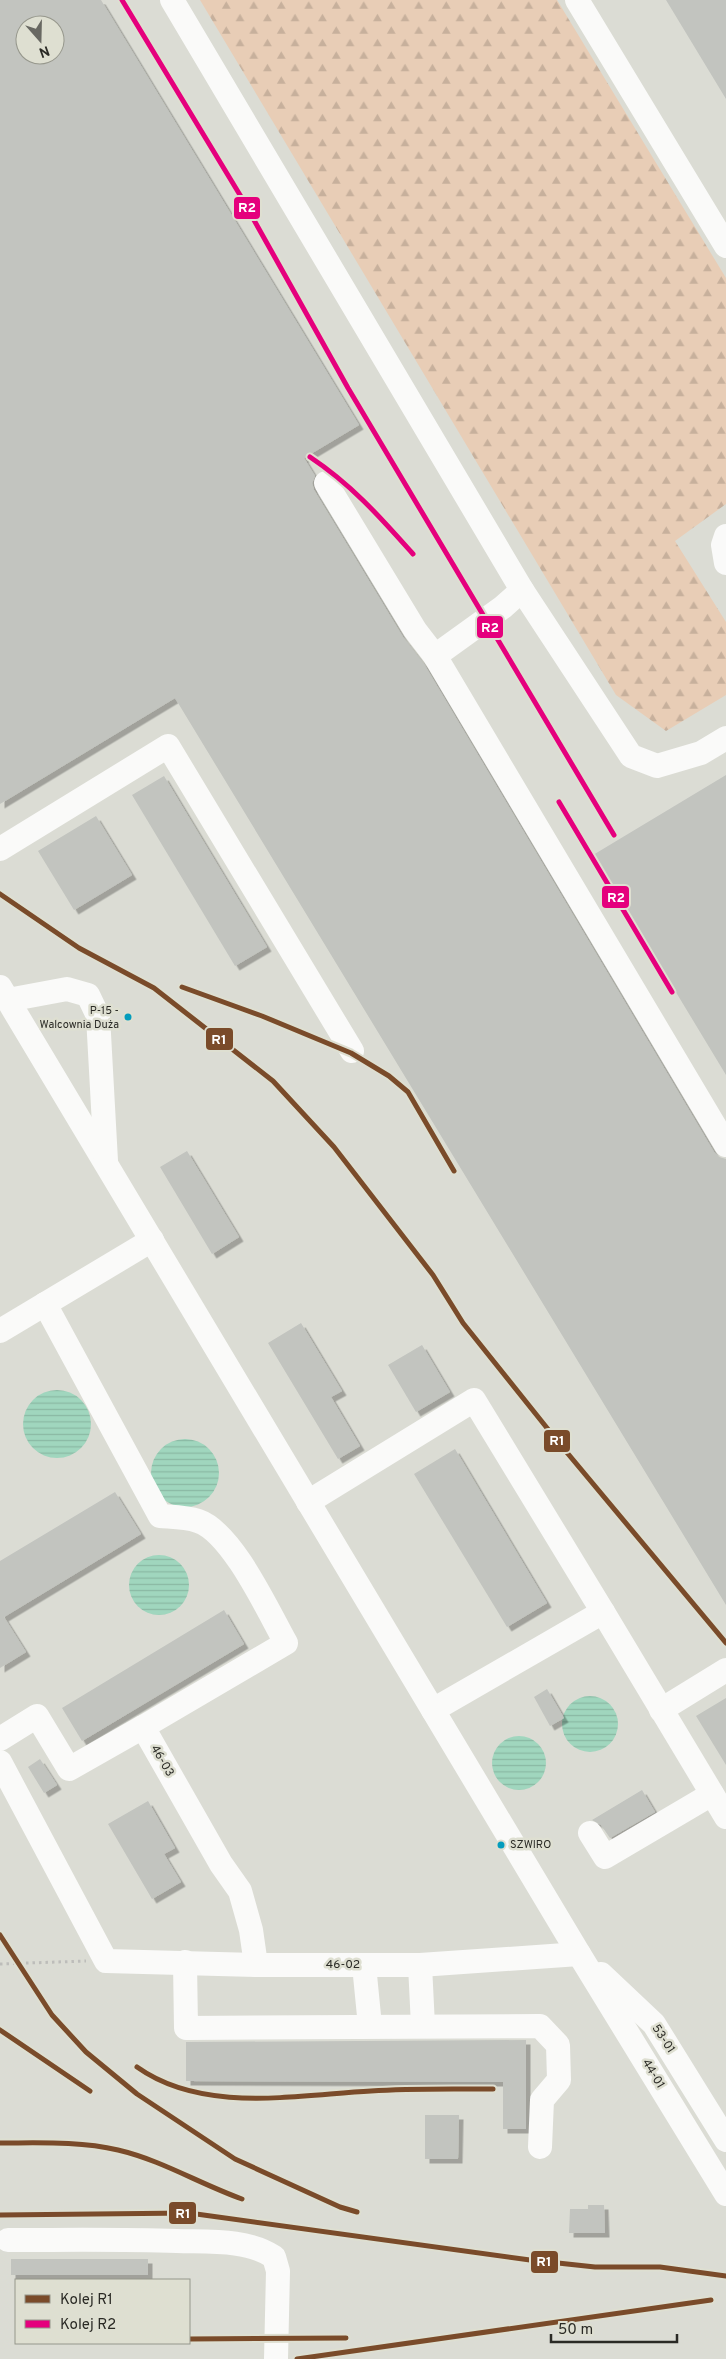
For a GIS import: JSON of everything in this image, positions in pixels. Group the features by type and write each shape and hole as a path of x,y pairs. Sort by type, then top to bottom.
{"lane":[{"path":"172,0 522,590 631,756 656,766 701,753 726,738"},
{"path":"578,0 726,246"},
{"path":"326,483 414,630 435,656 726,1145"},
{"path":"726,536 723,545 726,563"},
{"path":"435,656 503,607 522,590"},
{"path":"0,849 168,746 352,1051"},
{"path":"4,994 67,989 88,995 98,1016 107,1165"},
{"name":"44-01","path":"4,994 579,1954 726,2194"},
{"path":"0,1332 152,1240"},
{"path":"0,1739 37,1716 69,1769 286,1643 234,1553 216,1531 198,1521 160,1516 45,1304"},
{"path":"308,1502 474,1400 726,1817"},
{"path":"433,1710 603,1612"},
{"path":"661,1710 726,1670"},
{"name":"46-03","path":"143,1727 221,1864 240,1891 251,1930 256,1965"},
{"path":"0,1762 106,1961"},
{"path":"590,1833 605,1857 712,1794"},
{"name":"46-02","path":"106,1961 256,1965 420,1965 579,1954"},
{"name":"53-01","path":"579,1954 654,2024 726,2140"},
{"path":"185,1962 186,2028 540,2026 558,2044 559,2080 542,2100 540,2147"},
{"path":"364,1965 370,2026"},
{"path":"420,1965 423,2026"},
{"path":"8,2240 180,2241 226,2243 263,2250 274,2257 278,2271 276,2359"}],"path":[{"path":"0,1964 17,1962 106,1961"}],"green space":[{"path":"200,0 557,0 726,278 726,504 675,541 726,622 726,695 666,731 616,695"}],"shaded area":[{"path":"50,1390 64,1390 76,1395 86,1405 91,1417 91,1431 86,1443 76,1453 64,1458 50,1458 38,1453 28,1443 23,1431 23,1417 28,1405 38,1395"},
{"path":"178,1439 192,1439 204,1444 214,1454 219,1466 219,1480 214,1492 204,1502 192,1507 178,1507 166,1502 156,1492 151,1480 151,1466 156,1454 166,1444"},
{"path":"153,1555 165,1555 176,1560 184,1568 189,1579 187,1597 176,1610 165,1615 153,1615 142,1610 134,1602 129,1591 129,1579 134,1568 142,1560"},
{"path":"590,1696 601,1698 610,1704 616,1713 618,1724 616,1735 610,1744 601,1750 590,1752 579,1750 570,1744 564,1735 562,1724 564,1713 570,1704 579,1698"},
{"path":"514,1736 524,1736 534,1740 542,1748 546,1763 542,1778 534,1786 524,1790 514,1790 504,1786 496,1778 492,1768 492,1758 496,1748 504,1740"}],"building":[{"path":"0,0 101,0 359,425 304,458 315,476 312,483 314,490 403,637 424,664 714,1152 719,1157 726,1159 726,1605 175,698 0,804"},
{"path":"666,0 726,0 726,99"},
{"path":"726,775 726,1075 593,855"},
{"path":"164,776 267,947 235,966 132,795"},
{"path":"96,816 132,875 74,910 38,851"},
{"path":"187,1151 239,1237 212,1254 160,1167"},
{"path":"301,1323 342,1391 331,1397 360,1446 338,1459 268,1343"},
{"path":"422,1345 450,1392 416,1412 388,1365"},
{"path":"455,1449 547,1603 507,1627 414,1474"},
{"path":"115,1492 141,1534 4,1617 26,1652 0,1668 0,1561"},
{"path":"224,1610 244,1644 82,1741 62,1708"},
{"path":"547,1689 564,1718 550,1726 534,1697"},
{"path":"726,1698 726,1765 696,1716"},
{"path":"40,1759 57,1785 44,1793 28,1767"},
{"path":"642,1790 655,1812 610,1838 601,1825 592,1820"},
{"path":"148,1801 175,1848 164,1854 181,1882 152,1899 108,1824"},
{"path":"526,2040 526,2129 503,2129 503,2082 186,2081 186,2042"},
{"path":"425,2115 459,2115 458,2159 425,2159"},
{"path":"588,2205 604,2205 605,2233 569,2233 570,2209 588,2209"},
{"path":"11,2259 148,2259 148,2275 11,2275"}],"rail line":[{"name":"R2","path":"122,0 240,195 348,388 614,835"},
{"name":"R2","path":"310,457 352,490 377,514 413,554"},
{"name":"R2","path":"559,802 672,992"},
{"name":"R1","path":"0,894 79,948 154,988 273,1081 334,1147 433,1275 463,1323 559,1443 726,1643"},
{"name":"R1","path":"182,987 262,1016 351,1053 389,1076 408,1092 454,1171"},
{"name":"R1","path":"0,1935 52,2015 86,2052 137,2094 235,2159 340,2207 357,2212"},
{"name":"R1","path":"0,2030 90,2091"},
{"name":"R1","path":"137,2067 163,2082 191,2091 220,2096 251,2098 281,2098 401,2089 493,2089"},
{"name":"R1","path":"0,2143 74,2144 118,2150 150,2160 242,2199"},
{"name":"R1","path":"0,2215 189,2213 530,2260 595,2267 660,2267 726,2276"},
{"name":"R1","path":"297,2359 711,2300"},
{"name":"R1","path":"190,2339 346,2338"}],"place":[{"name":"P-15 - Walcownia Duża","path":"128,1017"},
{"name":"SZWIRO","path":"501,1845"}]}
